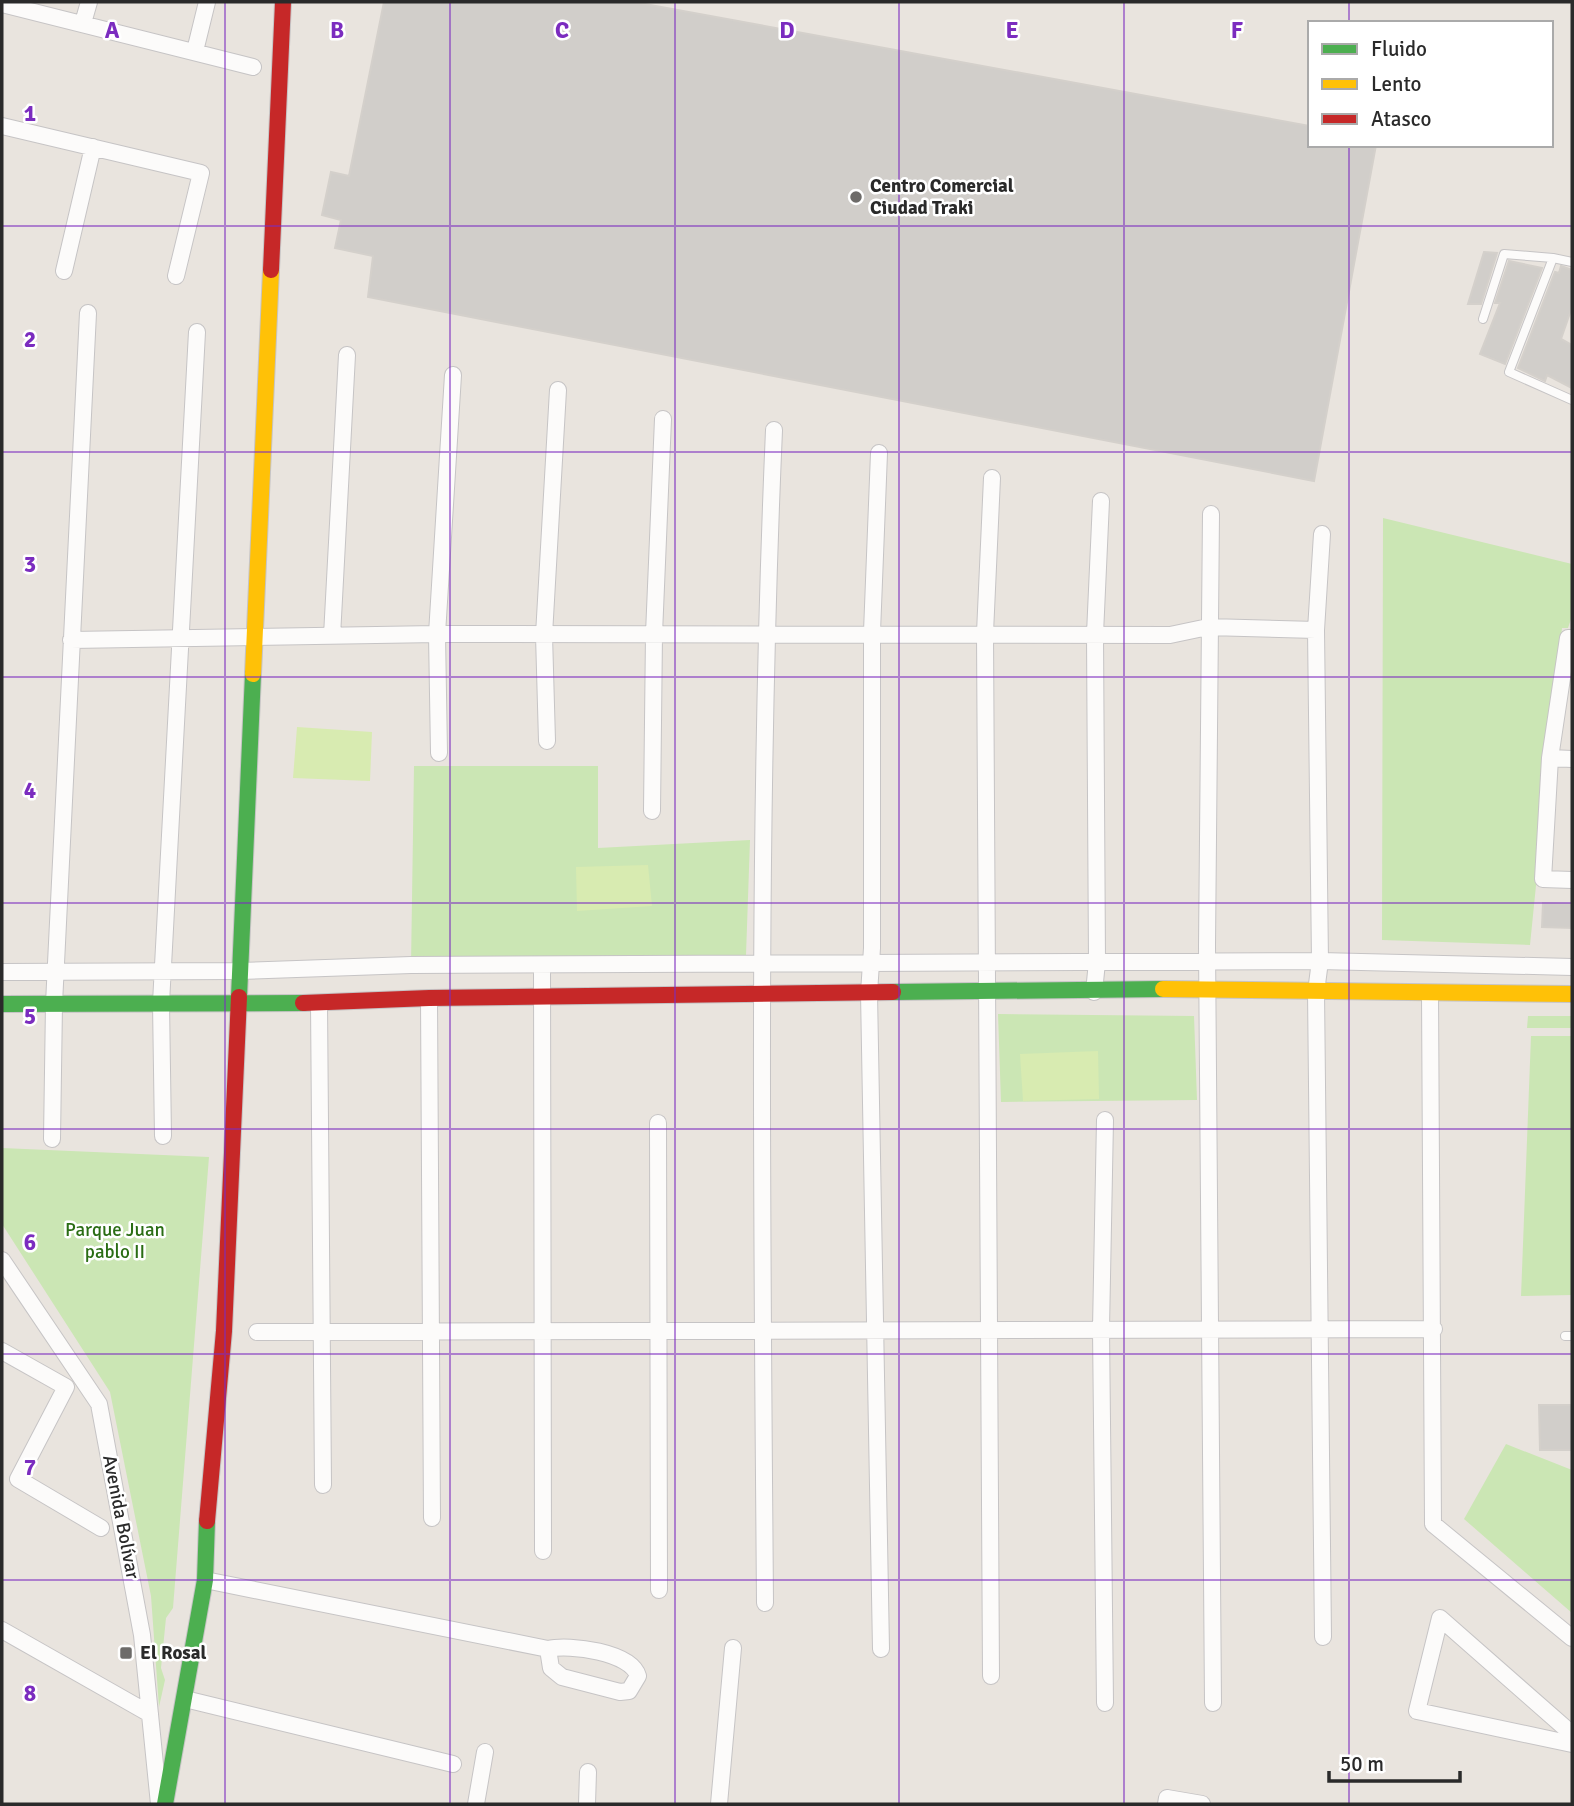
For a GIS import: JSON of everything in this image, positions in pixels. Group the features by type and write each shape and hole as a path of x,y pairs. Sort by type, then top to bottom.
{"street":[{"path":"83,23 89,2"},
{"path":"195,51 207,2"},
{"path":"162,1804 185,1699 205,1580 204,1552 224,1331 253,637 284,2"},
{"path":"2,4 253,67"},
{"path":"2,125 201,173 176,276"},
{"path":"64,271 93,147"},
{"path":"52,1139 54,1004 88,313"},
{"path":"163,1136 160,1003 197,332"},
{"path":"332,636 347,355"},
{"path":"439,754 437,634 453,374"},
{"path":"547,741 544,635 558,390"},
{"path":"652,811 654,634 663,418"},
{"path":"765,1603 761,966 765,633 774,430"},
{"path":"879,453 872,632 872,965 869,993 881,1649"},
{"path":"991,1676 985,634 992,478"},
{"path":"1094,992 1097,962 1095,634 1101,501"},
{"path":"1211,514 1207,963 1213,1703"},
{"path":"1322,534 1316,630 1320,961 1316,992 1322,1330 1323,1637"},
{"path":"71,640 437,634 872,632 1170,635 1208,627 1316,630"},
{"path":"1572,638 1568,638 1549,758 1543,879 1572,880"},
{"path":"1549,758 1572,759"},
{"path":"2,972 240,971 411,965 761,966 1320,961 1572,967"},
{"path":"542,966 544,1551"},
{"path":"2,1004 319,1003 429,998 1094,992 1208,988 1316,992 1572,994"},
{"path":"1430,993 1434,1329 1433,1524 1572,1638"},
{"path":"429,998 432,1518"},
{"path":"319,1003 323,1485"},
{"path":"1105,1121 1101,1329 1105,1703"},
{"path":"658,1123 659,1590"},
{"name":"Avenida Bolívar","path":"2,1260 99,1404 127,1541 142,1635 162,1804"},
{"path":"257,1332 658,1334 987,1329 1434,1329"},
{"path":"2,1351 66,1387 18,1479 102,1528"},
{"path":"205,1580 548,1649 586,1649 628,1662 635,1668 638,1676 629,1690 620,1692 562,1677 551,1668 548,1649"},
{"path":"1572,1734 1440,1618 1416,1711 1572,1744"},
{"path":"2,1630 150,1714"},
{"path":"719,1804 733,1648"},
{"path":"185,1699 453,1764"},
{"path":"476,1804 485,1752"},
{"path":"587,1804 588,1772"},
{"path":"1166,1804 1167,1798 1202,1804"}],"lane":[{"path":"1483,319 1504,254 1572,262"},
{"path":"1553,258 1509,372 1572,400"}],"green space":[{"path":"1383,518 1572,564 1572,616 1568,628 1562,628 1530,945 1382,940"},
{"path":"297,727 372,732 370,781 293,778"},
{"path":"414,766 598,766 598,848 750,840 746,955 411,965"},
{"path":"648,865 652,906 577,911 576,867"},
{"path":"998,1014 1194,1016 1197,1100 1001,1102"},
{"path":"1528,1016 1572,1016 1572,1028 1527,1028"},
{"path":"1531,1036 1572,1036 1572,1295 1521,1296"},
{"path":"1098,1051 1099,1099 1023,1101 1020,1054"},
{"name":"Parque Juan pablo II","path":"2,1148 209,1157 173,1608 166,1618 161,1668 165,1680 159,1707 151,1596 110,1392 2,1224"},
{"path":"1506,1444 1572,1470 1572,1613 1464,1519"}],"building":[{"name":"Centro Comercial Ciudad Traki","path":"384,2 634,2 1308,126 1308,147 1376,147 1314,481 368,297 373,256 335,248 341,220 322,215 331,172 349,176"},
{"path":"1484,252 1497,253 1481,304 1468,304"},
{"path":"1509,261 1542,268 1505,364 1480,354 1500,303 1495,303"},
{"path":"1561,266 1572,270 1572,307 1561,339 1572,345 1572,388 1547,375 1545,381 1518,368 1555,272 1559,273"},
{"path":"1543,903 1572,904 1572,928 1542,927"},
{"path":"1539,1405 1572,1405 1572,1450 1540,1450"}],"traffic: fast":[{"path":"239,997 253,674"},
{"path":"893,992 1163,989"},
{"path":"2,1004 303,1003"},
{"path":"165,1804 205,1580 207,1521"}],"traffic: slow":[{"path":"253,674 271,270"},
{"path":"1163,989 1572,994"}],"traffic: jam":[{"path":"271,270 283,2"},
{"path":"303,1003 429,998 893,992"},
{"path":"207,1521 224,1331 239,997"}],"place":[{"name":"Centro Comercial Ciudad Traki","path":"856,197"},
{"name":"El Rosal","path":"126,1653"}]}
